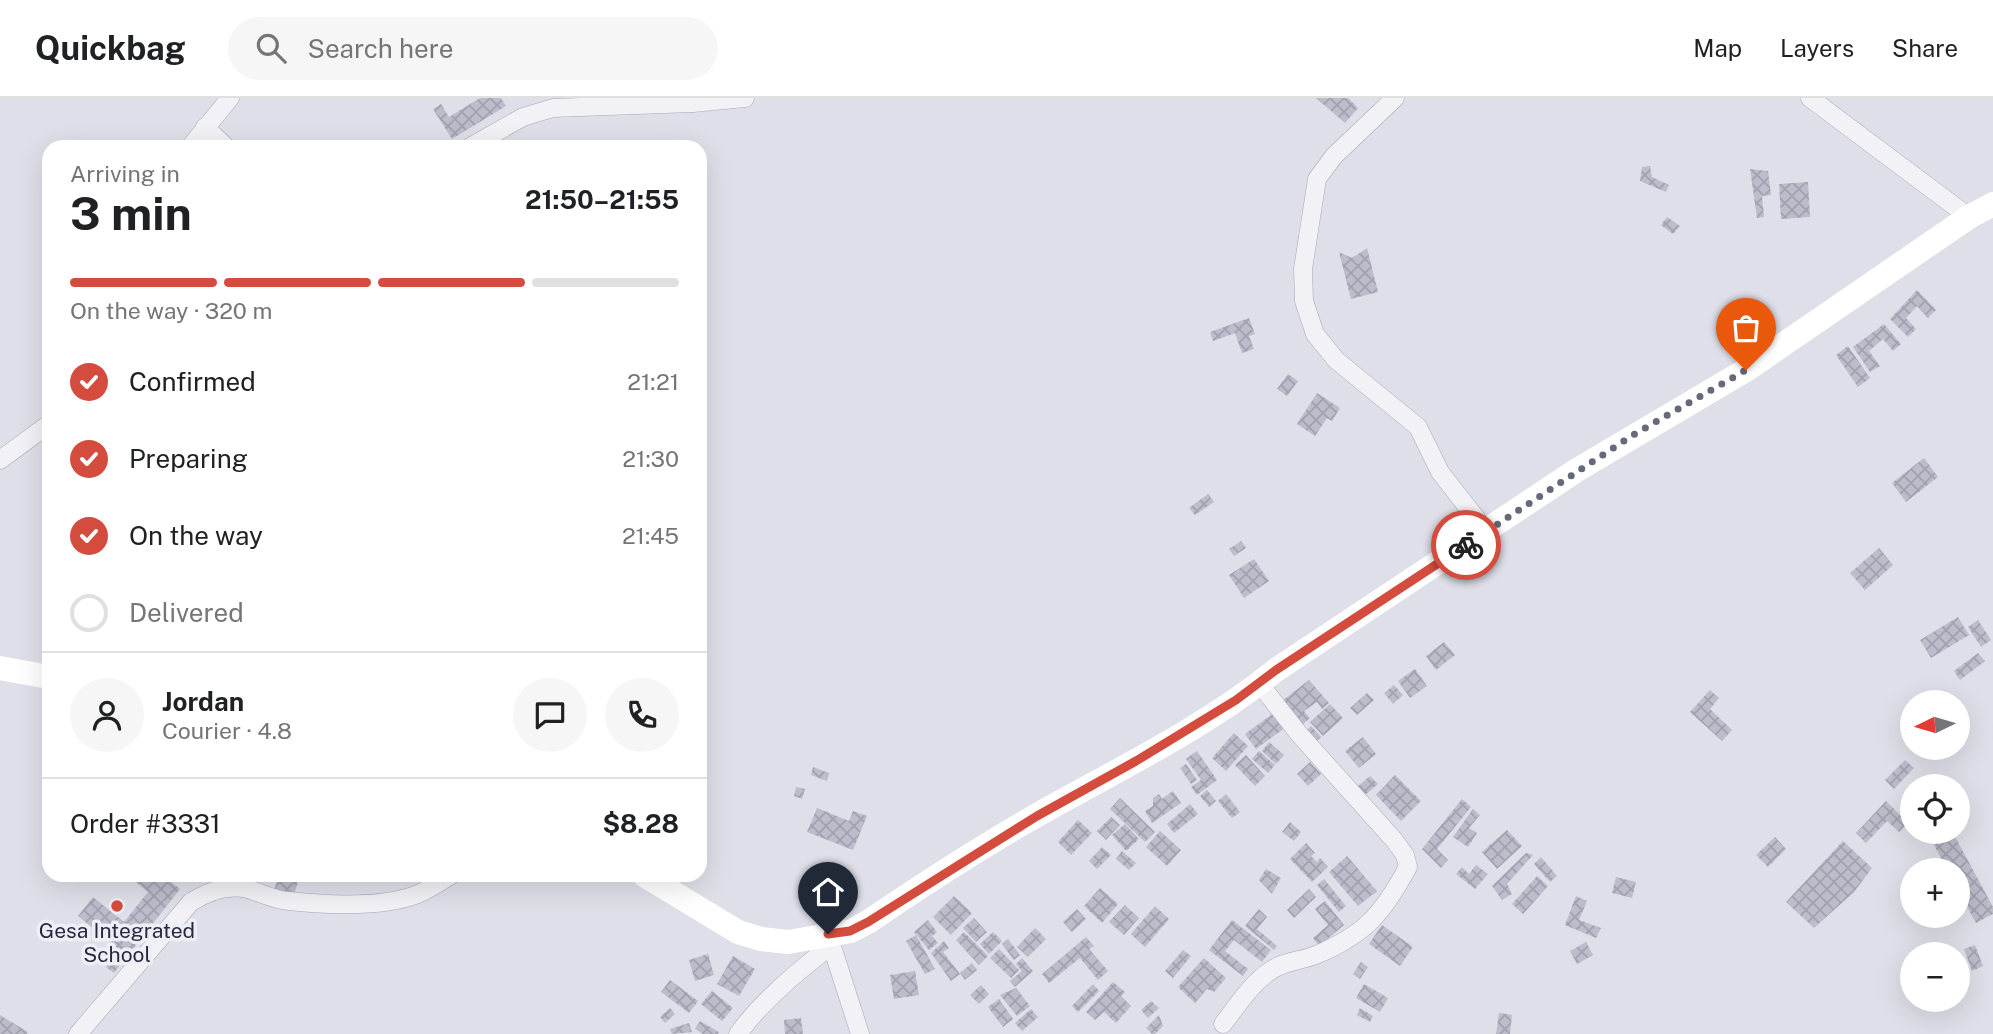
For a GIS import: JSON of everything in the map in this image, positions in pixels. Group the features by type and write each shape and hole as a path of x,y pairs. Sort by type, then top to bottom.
{"main road":[{"path":"656,882 738,932 761,939 788,942 830,940 868,922 1037,816 1136,761 1259,683 1633,435 1746,370 1969,217 1993,204"},
{"path":"0,668 42,676"}],"street":[{"path":"195,140 230,98"},
{"path":"482,140 509,124 553,107 639,101 693,103 745,98"},
{"path":"1395,98 1334,156 1317,179 1303,269 1304,301 1315,334 1336,360 1418,427 1440,472 1486,531"},
{"path":"1810,98 1969,217"},
{"path":"205,127 219,140"},
{"path":"0,460 42,429"},
{"path":"1223,1024 1270,970 1345,942 1370,925 1391,898 1408,867 1405,855 1394,840 1299,734 1259,683"},
{"path":"78,1034 191,902 205,893 246,888 286,901 372,903 396,901 419,894 439,882"},
{"path":"738,1034 830,940 860,1034"}],"building":[{"path":"480,98 501,98 506,106 452,139 433,109 441,104 449,117"},
{"path":"1316,98 1348,98 1358,108 1345,123"},
{"path":"1650,166 1652,177 1669,185 1666,192 1640,181 1642,167"},
{"path":"1750,169 1768,171 1771,195 1762,196 1764,217 1757,218"},
{"path":"1808,182 1810,217 1781,219 1779,184"},
{"path":"1667,217 1680,226 1673,234 1661,225"},
{"path":"1367,248 1378,292 1351,299 1339,252 1352,258"},
{"path":"1917,290 1936,310 1928,318 1917,306 1906,318 1916,329 1908,337 1890,319"},
{"path":"1249,318 1255,334 1249,336 1254,349 1242,353 1235,333 1213,341 1210,332"},
{"path":"1884,324 1901,344 1893,351 1883,339 1869,351 1880,366 1870,372 1853,347"},
{"path":"1848,346 1870,378 1858,387 1836,355"},
{"path":"1288,374 1298,381 1287,396 1277,389"},
{"path":"1317,393 1340,408 1332,421 1327,418 1315,436 1297,424"},
{"path":"1924,458 1938,477 1906,502 1892,483"},
{"path":"1208,494 1214,502 1195,515 1189,508"},
{"path":"1241,541 1246,548 1234,556 1229,549"},
{"path":"1879,548 1893,565 1865,590 1850,573"},
{"path":"1254,559 1269,581 1244,598 1229,575"},
{"path":"1958,617 1969,635 1931,658 1920,640"},
{"path":"1978,620 1991,640 1981,647 1968,627"},
{"path":"1444,642 1455,655 1436,670 1426,656"},
{"path":"1978,653 1985,661 1960,680 1954,671"},
{"path":"1415,669 1427,686 1410,698 1398,681"},
{"path":"1309,680 1329,703 1322,709 1317,702 1304,711 1310,718 1301,726 1282,701"},
{"path":"1394,685 1403,695 1393,704 1384,693"},
{"path":"1710,690 1719,698 1710,709 1732,730 1722,741 1690,712"},
{"path":"1367,693 1374,700 1357,715 1350,708"},
{"path":"1330,704 1343,718 1323,736 1310,722"},
{"path":"1275,712 1286,727 1256,749 1245,734"},
{"path":"1311,726 1321,737 1313,745 1303,734"},
{"path":"1234,733 1248,746 1226,771 1212,758"},
{"path":"1363,737 1376,754 1359,768 1345,751"},
{"path":"1269,742 1284,755 1276,764 1262,751"},
{"path":"1197,751 1217,780 1197,795 1191,787 1201,780 1186,759"},
{"path":"1259,751 1275,765 1268,773 1252,759"},
{"path":"1246,755 1265,776 1255,786 1235,765"},
{"path":"1905,760 1914,768 1908,774 1900,774 1900,783 1894,789 1885,780"},
{"path":"1310,762 1321,774 1308,786 1297,774"},
{"path":"1186,764 1197,780 1191,784 1180,768"},
{"path":"813,767 829,773 827,781 811,775"},
{"path":"1395,775 1421,801 1401,821 1376,795"},
{"path":"1370,776 1378,784 1364,796 1357,787"},
{"path":"796,787 805,789 802,799 794,796"},
{"path":"1207,790 1216,801 1209,807 1200,796"},
{"path":"1173,791 1181,803 1152,823 1145,811 1153,806 1153,798 1159,794 1162,799"},
{"path":"1226,794 1240,812 1232,818 1218,801"},
{"path":"1120,798 1155,832 1145,842 1110,809"},
{"path":"1462,799 1471,807 1437,849 1448,860 1441,868 1422,849"},
{"path":"1886,801 1900,815 1899,832 1887,821 1866,843 1856,833"},
{"path":"1190,804 1198,814 1174,833 1167,824"},
{"path":"817,808 849,821 853,811 867,816 853,850 807,832"},
{"path":"1473,809 1480,815 1469,828 1477,833 1468,847 1453,837"},
{"path":"1111,817 1120,825 1106,840 1097,831"},
{"path":"1078,820 1092,833 1071,855 1058,842"},
{"path":"1290,822 1301,832 1294,841 1282,832"},
{"path":"1125,824 1139,839 1126,851 1112,835"},
{"path":"1507,830 1522,846 1497,869 1482,852"},
{"path":"1160,831 1181,850 1167,866 1146,847"},
{"path":"1775,837 1786,849 1768,867 1756,855"},
{"path":"1843,841 1872,868 1854,892 1814,928 1786,902"},
{"path":"1306,843 1315,853 1311,856 1317,862 1320,858 1328,867 1312,882 1290,859"},
{"path":"1934,844 1959,844 1967,858 1941,858"},
{"path":"1102,847 1111,855 1097,869 1089,861"},
{"path":"1122,851 1136,863 1129,870 1116,859"},
{"path":"1526,853 1533,855 1507,884 1512,894 1502,900 1492,886"},
{"path":"1347,856 1377,891 1358,906 1329,872"},
{"path":"1541,857 1557,876 1550,882 1534,864"},
{"path":"1970,864 1993,907 1993,914 1976,923 1970,912"},
{"path":"1476,865 1488,874 1475,889 1456,874 1462,867 1469,874"},
{"path":"1266,869 1281,878 1272,894 1259,880"},
{"path":"1537,876 1548,886 1523,914 1512,904"},
{"path":"1616,877 1636,882 1632,898 1612,893"},
{"path":"1324,879 1346,906 1339,912 1317,885"},
{"path":"136,882 171,882 180,889 114,973 106,967 120,950 78,916 93,897 124,922 148,892"},
{"path":"277,882 298,882 293,898 274,890"},
{"path":"1100,888 1118,904 1102,923 1084,906"},
{"path":"1309,889 1316,897 1294,918 1287,910"},
{"path":"954,896 972,913 951,935 933,917"},
{"path":"1576,896 1587,901 1579,920 1601,928 1596,938 1565,925"},
{"path":"1325,901 1344,925 1319,946 1313,938 1328,925 1315,909"},
{"path":"1125,905 1139,918 1124,935 1109,922"},
{"path":"1155,906 1169,919 1145,947 1131,934"},
{"path":"1077,909 1086,919 1072,932 1063,922"},
{"path":"1259,909 1267,917 1257,929 1277,946 1274,950 1245,926"},
{"path":"974,918 987,932 976,942 963,928"},
{"path":"928,920 937,932 932,936 938,943 929,950 914,932"},
{"path":"1232,920 1271,950 1262,962 1234,940 1225,951 1248,969 1243,976 1209,950"},
{"path":"1382,925 1413,947 1400,966 1369,944"},
{"path":"1035,928 1046,939 1028,957 1017,947"},
{"path":"964,932 988,956 979,965 956,940"},
{"path":"993,932 1002,941 989,954 980,944"},
{"path":"916,935 935,969 925,974 906,941"},
{"path":"1086,937 1094,946 1089,949 1108,971 1098,980 1080,958 1049,983 1042,974"},
{"path":"1008,939 1020,955 1014,960 1002,944"},
{"path":"944,941 949,948 943,952 960,974 951,981 931,953"},
{"path":"1586,942 1593,955 1577,964 1570,951"},
{"path":"1975,945 1983,966 1972,971 1970,966 1970,947"},
{"path":"999,949 1019,970 1011,978 990,958"},
{"path":"1183,950 1191,956 1173,978 1165,971"},
{"path":"708,954 714,975 695,981 689,960"},
{"path":"733,956 755,969 739,996 717,984"},
{"path":"1022,958 1033,971 1015,987 1010,981 1022,971 1016,964"},
{"path":"1204,958 1226,978 1214,992 1207,989 1195,1003 1178,987"},
{"path":"1361,962 1368,967 1360,979 1353,974"},
{"path":"972,963 977,970 965,980 960,973"},
{"path":"915,971 919,995 894,999 890,975"},
{"path":"670,980 698,1001 689,1013 661,992"},
{"path":"1113,982 1125,992 1121,996 1131,1006 1116,1023 1104,1012 1095,1020 1086,1012"},
{"path":"1093,984 1099,991 1078,1012 1072,1006"},
{"path":"1364,984 1388,998 1380,1012 1356,998"},
{"path":"981,985 989,994 979,1004 970,995"},
{"path":"1016,988 1030,1006 1017,1016 1000,995"},
{"path":"712,991 733,1008 722,1021 701,1004"},
{"path":"999,999 1013,1019 1003,1027 988,1007"},
{"path":"1151,1001 1159,1008 1148,1018 1141,1010"},
{"path":"670,1008 675,1014 665,1023 660,1017"},
{"path":"1360,1008 1373,1016 1370,1022 1357,1015"},
{"path":"1031,1009 1038,1017 1022,1031 1015,1023"},
{"path":"1499,1013 1512,1015 1510,1034 1496,1034"},
{"path":"0,1015 28,1032 27,1034 0,1034"},
{"path":"1159,1015 1163,1026 1152,1034 1146,1028"},
{"path":"801,1018 803,1034 785,1034 784,1020"},
{"path":"700,1021 719,1032 718,1034 703,1034 695,1029"},
{"path":"689,1023 692,1032 672,1034 670,1029"}],"way so far":[{"path":"1466,545 1633,435 1746,370"}],"place":[{"name":"Gesa Integrated School","path":"117,906"}],"route":[{"path":"828,934 850,931 868,922 1037,816 1136,761 1236,700 1276,670 1466,545"}]}
